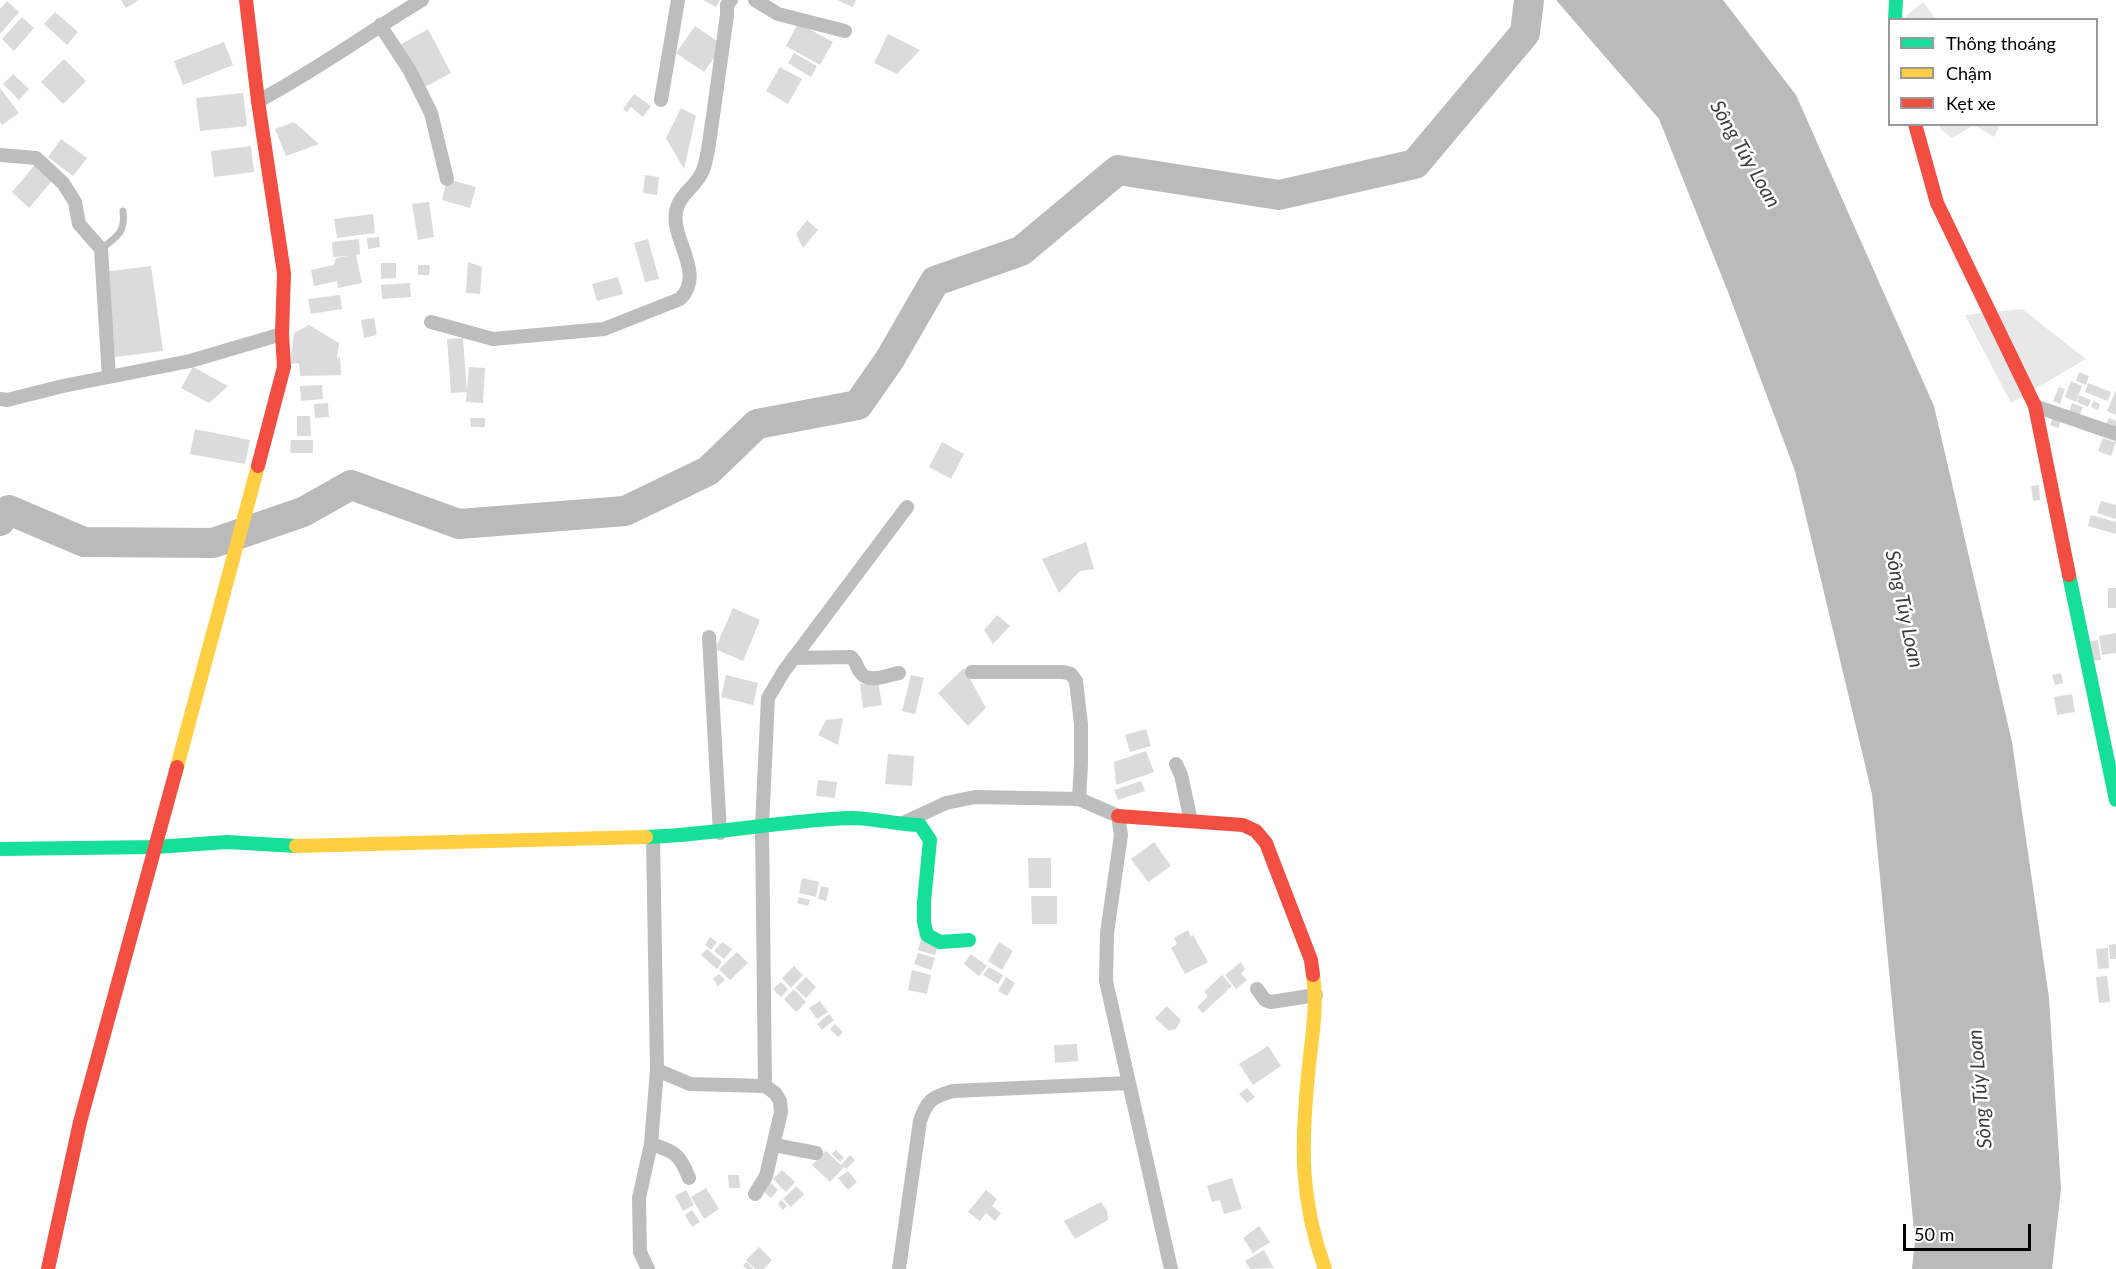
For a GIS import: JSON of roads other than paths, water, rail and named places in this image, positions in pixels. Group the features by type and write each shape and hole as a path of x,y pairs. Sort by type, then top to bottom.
{"street":[{"path":"48,1269 80,1122 156,848 284,367 282,334 284,273 258,102 246,0"},
{"path":"258,102 304,77 380,25 422,0"},
{"path":"661,99 678,0"},
{"path":"431,322 493,339 604,329 680,298 686,292 690,278 686,254 675,226 676,211 681,196 703,172 710,138 727,5 731,0"},
{"path":"755,0 778,14 846,31"},
{"path":"1895,18 1896,0"},
{"path":"380,25 410,71 431,113 447,179"},
{"path":"1916,126 1937,203 2035,406 2116,800"},
{"path":"0,155 36,158 63,183 75,202 79,224 101,249 109,377"},
{"path":"0,399 7,400 63,386 190,362 282,334"},
{"path":"2035,406 2116,434"},
{"path":"765,1086 762,826 768,698 793,658 908,507"},
{"path":"709,637 720,833"},
{"path":"793,658 851,657 857,662 860,673 867,678 898,673"},
{"path":"972,672 1063,672 1071,674 1076,681 1081,723 1078,799"},
{"path":"1176,764 1181,775 1191,821"},
{"path":"900,825 958,799 975,797 1078,799 1118,816 1243,825 1260,834 1266,843 1311,960 1316,995 1302,1152 1305,1201 1317,1250 1326,1269"},
{"path":"1118,816 1121,835 1107,933 1106,981 1171,1269"},
{"path":"0,849 156,848 227,843 297,846 653,837 720,833 762,826 854,818 900,825 920,825 930,840 924,902 924,922 927,935 940,942 969,940"},
{"path":"648,1269 640,1252 639,1198 651,1144 657,1070 653,837"},
{"path":"1257,989 1265,1000 1271,1002 1316,995"},
{"path":"657,1070 690,1084 765,1086 775,1093 780,1101 781,1112 766,1176 755,1194"},
{"path":"900,1269 920,1121 925,1104 937,1096 953,1091 1129,1083"},
{"path":"651,1144 668,1149 682,1160 689,1178"},
{"path":"774,1145 816,1153"}],"lane":[{"path":"101,249 118,235 125,224 123,211"}],"water":[{"name":"Sông Túy Loan","path":"1556,0 1723,0 1796,95 1934,406 2012,742 2049,998 2061,1189 2052,1269 1912,1269 1915,1241 1872,794 1795,471 1728,292 1659,119"}],"waterway":[{"path":"0,521 9,510 84,542 213,543 303,512 351,485 459,524 625,511 708,471 757,424 858,405 890,359 935,281 1021,251 1118,170 1279,195 1415,164 1525,33 1529,0"}]}
